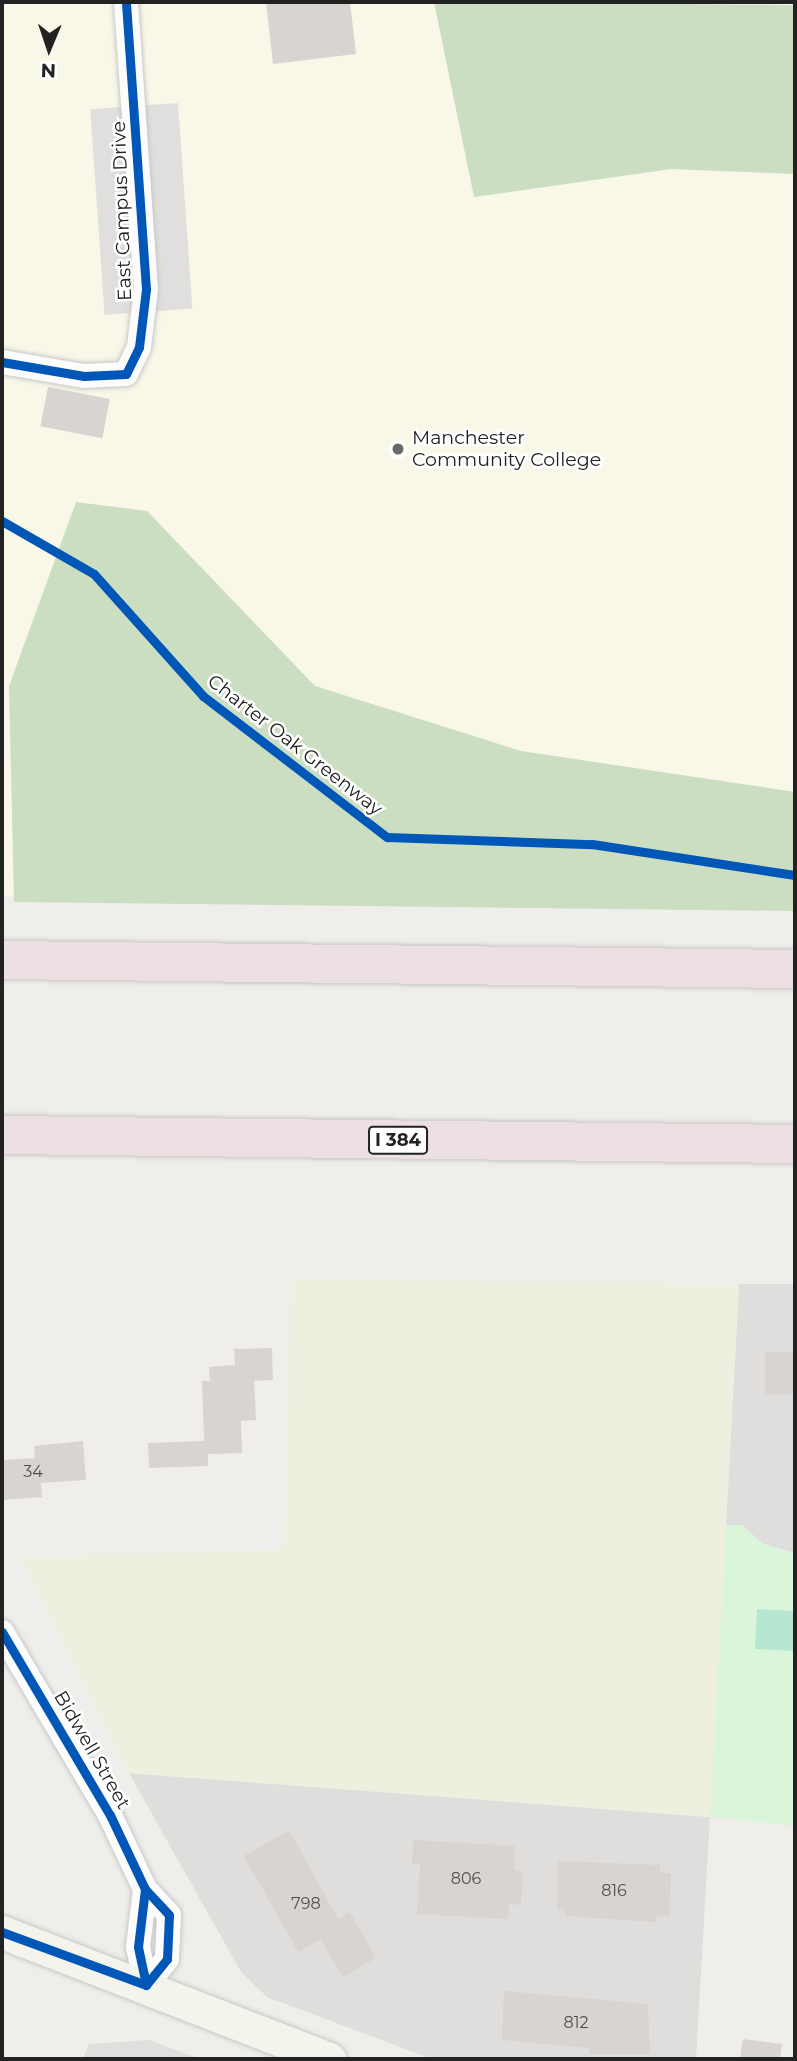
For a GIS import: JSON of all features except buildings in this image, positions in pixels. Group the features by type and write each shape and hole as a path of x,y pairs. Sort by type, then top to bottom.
{"highway":[{"path":"2,960 795,969"},
{"name":"I 384","path":"2,1135 795,1144"}],"main road":[{"path":"2,1932 146,1985 329,2059"}],"street":[{"name":"East Campus Drive","path":"2,362 85,376 126,374 139,347 146,289 126,2"},
{"name":"Bidwell Street","path":"2,1632 110,1815 145,1889 160,1901 172,1929 167,1959 146,1985"},
{"path":"145,1889 138,1947 146,1985"}],"shaded area":[{"name":"Manchester Community College","path":"2,2 795,2 795,896 2,896"},
{"path":"178,103 192,308 105,315 90,109"},
{"path":"739,1284 795,1284 795,1553 763,1544 742,1525 726,1525"},
{"path":"129,1773 710,1817 696,2059 432,2059 267,1997 241,1972"},
{"path":"149,2040 201,2059 83,2059 89,2044"}],"green space":[{"path":"434,2 795,5 795,174 671,169 474,197"},
{"path":"76,502 147,511 315,686 521,751 795,792 795,911 14,902 9,686"},
{"path":"292,1279 739,1284 710,1817 129,1773 21,1557 284,1550"},
{"path":"726,1525 742,1525 763,1544 795,1553 795,1826 710,1817"},
{"path":"757,1609 795,1611 793,1651 755,1649"}],"cycle path":[{"path":"2,362 84,376 126,374 139,347 146,289 126,2"},
{"name":"Charter Oak Greenway","path":"2,521 94,574 203,696 387,837 592,844 795,875"},
{"path":"2,1632 110,1815 145,1889 169,1915 167,1959 146,1985"},
{"path":"145,1889 138,1947 146,1985"},
{"path":"2,1932 146,1985"}],"place":[{"name":"Manchester Community College","path":"398,449"}]}
